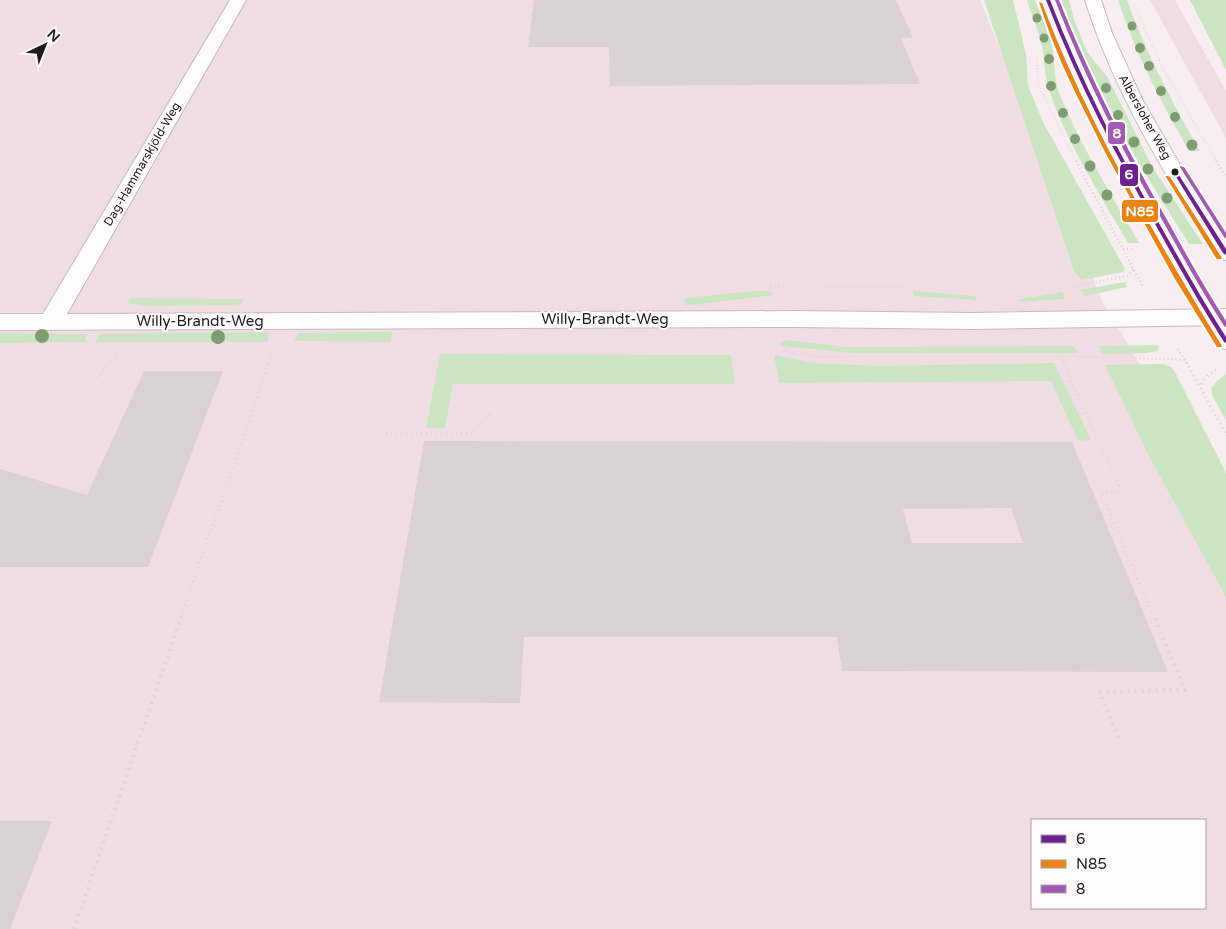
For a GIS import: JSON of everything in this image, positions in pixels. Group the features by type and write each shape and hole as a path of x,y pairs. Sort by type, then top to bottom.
{"street":[{"name":"Dag-Hammarskjöld-Weg","path":"50,322 236,3 255,0"},
{"path":"1048,0 1082,83 1218,317 1226,341"},
{"name":"Albersloher Weg","path":"1093,0 1102,34 1141,112 1193,203 1226,253"},
{"name":"Willy-Brandt-Weg","path":"0,322 794,319 982,321 1218,317"}],"path":[{"path":"1132,0 1141,26 1176,95 1226,178"},
{"path":"1037,52 1038,84 1058,128 1123,249"},
{"path":"74,929 284,320"},
{"path":"94,382 124,346"},
{"path":"782,351 816,357 1120,357 1185,360"},
{"path":"1061,358 1121,491 1102,492 1185,690 1100,692 1118,738"},
{"path":"1220,368 1208,375 1200,384 1226,434"},
{"path":"381,434 469,434 492,412"}],"shaded area":[{"path":"0,0 980,0 1103,303 1226,507 1226,929 0,929"},
{"path":"1150,0 1175,0 1226,91 1226,138"}],"green space":[{"path":"984,0 1013,0 1026,54 1028,86 1044,124 1125,269 1123,272 1081,280 1074,271"},
{"path":"1027,0 1035,0 1048,32 1053,51 1057,88 1067,112 1096,169 1139,243 1128,243 1063,125 1047,82 1042,45"},
{"path":"1060,0 1069,0 1074,20 1087,52 1108,78 1153,168 1203,244 1189,244 1117,126 1086,64"},
{"path":"1118,0 1127,0 1142,39 1160,77 1200,151 1189,151 1168,113 1141,59"},
{"path":"1190,0 1226,0 1226,70"},
{"path":"1125,282 1127,287 1084,296 1081,290"},
{"path":"768,291 775,295 685,305 685,298"},
{"path":"914,291 974,296 978,300 913,296"},
{"path":"1063,292 1064,299 1021,302 1014,300"},
{"path":"130,298 243,299 242,304 232,305 145,306 128,303"},
{"path":"267,332 269,335 267,342 95,342 99,334"},
{"path":"392,332 391,342 294,341 299,333"},
{"path":"0,333 87,334 85,342 0,343"},
{"path":"787,340 845,347 1074,346 1078,353 854,353 782,346 781,343"},
{"path":"1159,345 1158,351 1147,353 1102,354 1099,346"},
{"path":"440,354 731,355 735,384 453,384 445,428 426,428"},
{"path":"774,355 814,363 877,366 1054,363 1091,440 1078,441 1051,381 779,383"},
{"path":"1163,364 1171,367 1175,372 1226,473 1226,597 1149,456 1105,365"},
{"path":"1226,374 1226,420 1213,397 1211,389"}],"building":[{"path":"534,0 896,0 913,38 901,38 920,84 610,86 609,47 528,47"},
{"path":"144,371 223,371 148,567 0,567 0,469 87,495"},
{"path":"424,441 1072,442 1168,672 842,671 837,637 524,637 520,703 379,702","holes":["1011,508 1023,543 912,543 903,509"]},
{"path":"0,821 52,821 10,929 0,929"}],"transit line":[{"name":"6","path":"1048,0 1072,60 1115,148 1185,274 1226,341"},
{"name":"8","path":"1057,0 1081,60 1123,146 1197,278 1226,325"},
{"name":"N85","path":"1040,3 1064,64 1107,152 1178,279 1219,346"},
{"name":"8","path":"1182,167 1226,237"},
{"name":"6","path":"1175,172 1226,253"},
{"name":"N85","path":"1168,177 1219,258"}]}
